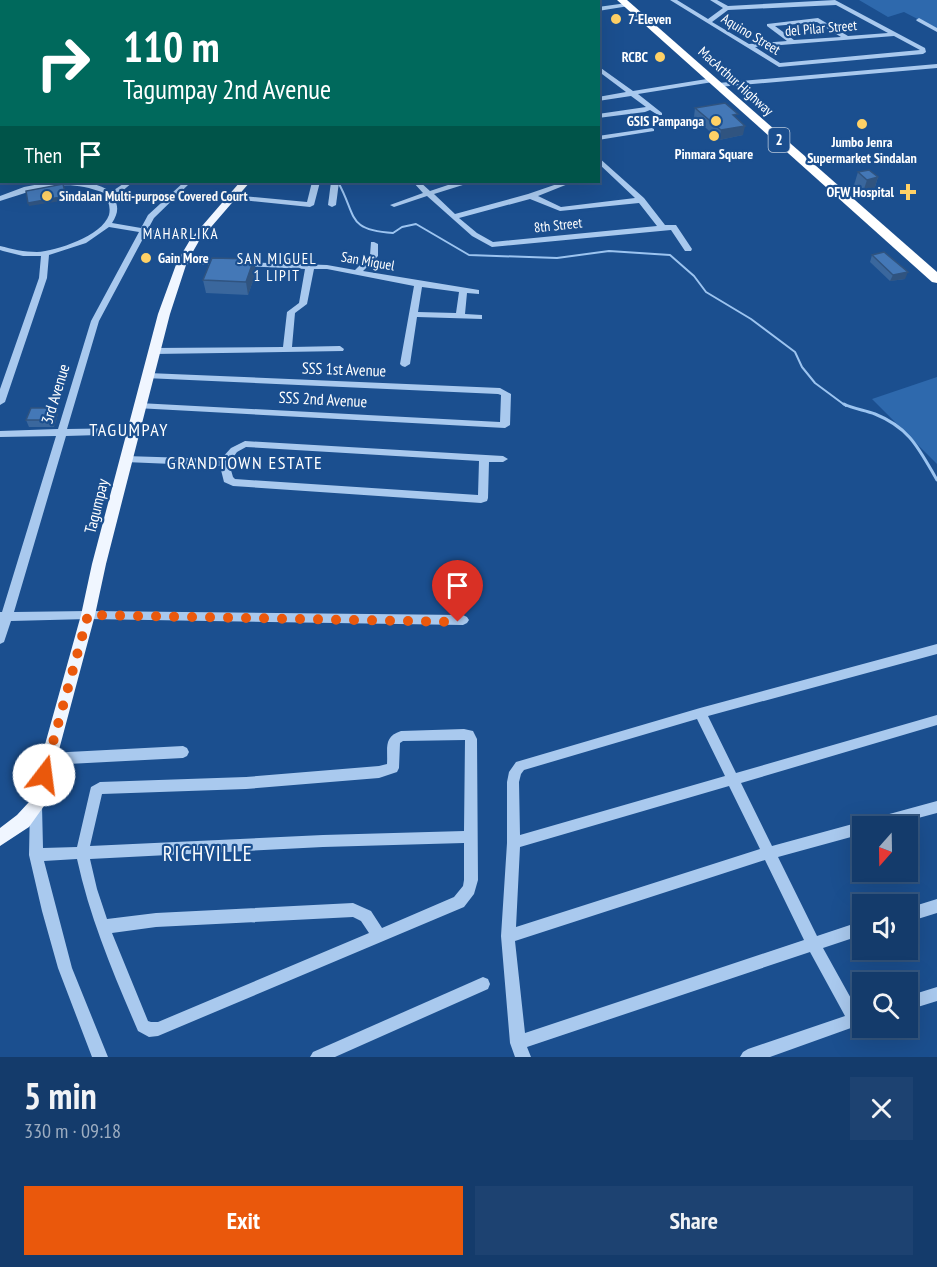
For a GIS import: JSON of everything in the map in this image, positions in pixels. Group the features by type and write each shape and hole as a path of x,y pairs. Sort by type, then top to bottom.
{"highway":[{"name":"MacArthur Highway","path":"625,2 937,279"}],"main road":[{"name":"Tagumpay","path":"36,806 88,615 132,432 182,262 195,240 243,183"},
{"path":"0,838 23,821 36,806"}],"street":[{"name":"Aquino Street","path":"673,0 779,65 923,52 923,49 895,34"},
{"path":"713,0 727,8"},
{"path":"600,8 625,2"},
{"path":"708,22 727,8 784,2 833,2 895,34"},
{"path":"792,42 769,25 818,20 847,38"},
{"path":"919,20 937,30"},
{"name":"del Pilar Street","path":"749,46 895,34"},
{"path":"600,99 715,82 937,66"},
{"path":"600,70 660,114"},
{"path":"600,116 650,108"},
{"path":"600,138 652,129"},
{"path":"600,161 641,200 662,228"},
{"path":"600,171 609,169"},
{"path":"0,199 38,183"},
{"path":"0,248 19,253 45,254 85,241 107,224 113,216 114,207 111,196 104,190 85,183"},
{"path":"111,196 129,183"},
{"name":"3rd Avenue","path":"0,639 3,617 95,321 141,232 151,217 187,183"},
{"path":"232,197 310,205 316,183"},
{"path":"332,205 335,183"},
{"name":"8th Street","path":"417,183 484,243 492,245 673,226 688,249"},
{"path":"394,205 460,183"},
{"path":"456,216 531,196 566,183"},
{"path":"531,196 561,208 641,200"},
{"path":"107,224 195,240"},
{"path":"358,272 374,256 374,244"},
{"path":"0,399 43,278 45,254"},
{"name":"San Miguel","path":"182,262 310,266 476,292"},
{"path":"287,348 291,312 303,304 310,266"},
{"path":"405,364 418,284"},
{"path":"460,316 463,290"},
{"path":"413,314 480,317"},
{"path":"154,351 340,349"},
{"name":"SSS 1st Avenue","path":"148,376 500,391 506,394 505,425"},
{"name":"SSS 2nd Avenue","path":"139,406 505,425"},
{"path":"0,434 132,432"},
{"path":"224,463 234,450 245,444 503,459"},
{"path":"224,463 228,479 233,482 481,499 483,498 484,458"},
{"path":"125,459 224,463"},
{"path":"3,617 88,615 463,620"},
{"path":"852,931 813,943 521,1050 508,936 514,843 513,782 516,772 527,762 937,650"},
{"path":"700,713 813,943 852,1007"},
{"path":"514,843 937,720"},
{"path":"469,735 471,837 471,880 465,897 459,902 153,1031 143,1026 103,927 90,889 82,854 94,796 100,788 246,783 379,772 390,770 394,766 394,740 400,736 469,735"},
{"path":"49,759 183,752"},
{"path":"36,806 36,855 64,968 100,1057"},
{"path":"508,936 769,853 937,807"},
{"path":"36,855 471,837"},
{"path":"918,912 937,906"},
{"path":"103,927 156,920 353,910 363,912 369,917 378,936"},
{"path":"318,1057 483,984"},
{"path":"918,1000 937,994"},
{"path":"748,1057 852,1020"}],"shaded area":[{"path":"859,0 937,0 937,29 904,12 888,17"},
{"path":"937,377 937,464 872,399"}],"building":[{"path":"725,103 738,114 733,115 745,126 721,130 695,108"},
{"path":"869,170 878,177 867,180 858,172"},
{"name":"Sindalan Multi-purpose Covered Court","path":"63,184 66,196 28,203 26,191"},
{"path":"884,252 908,272 893,275 872,255"},
{"path":"212,258 254,259 246,282 203,280"},
{"path":"31,408 56,408 52,420 26,420"}],"waterway":[{"path":"338,183 355,219 367,229 393,233 402,227 416,224 469,255 557,258 609,251 670,255 694,276 706,292 751,319 795,352 802,367 815,383 846,406"},
{"path":"844,404 875,414 897,426 912,441 937,480"}],"place":[{"name":"7-Eleven","path":"616,19"},
{"name":"RCBC","path":"660,57"},
{"name":"GSIS Pampanga","path":"716,121"},
{"name":"Jumbo Jenra Supermarket Sindalan","path":"862,124"},
{"name":"Pinmara Square","path":"714,136"},
{"name":"OFW Hospital","path":"908,192"},
{"name":"Sindalan Multi-purpose Covered Court","path":"47,196"},
{"name":"Gain More","path":"146,258"}],"district":[{"name":"MAHARLIKA","path":"181,234"},
{"name":"SAN MIGUEL 1 LIPIT","path":"277,268"},
{"name":"TAGUMPAY","path":"129,430"},
{"name":"GRANDTOWN ESTATE","path":"245,463"},
{"name":"RICHVILLE","path":"208,854"}],"route":[{"path":"44,775 88,615 458,622"}]}
